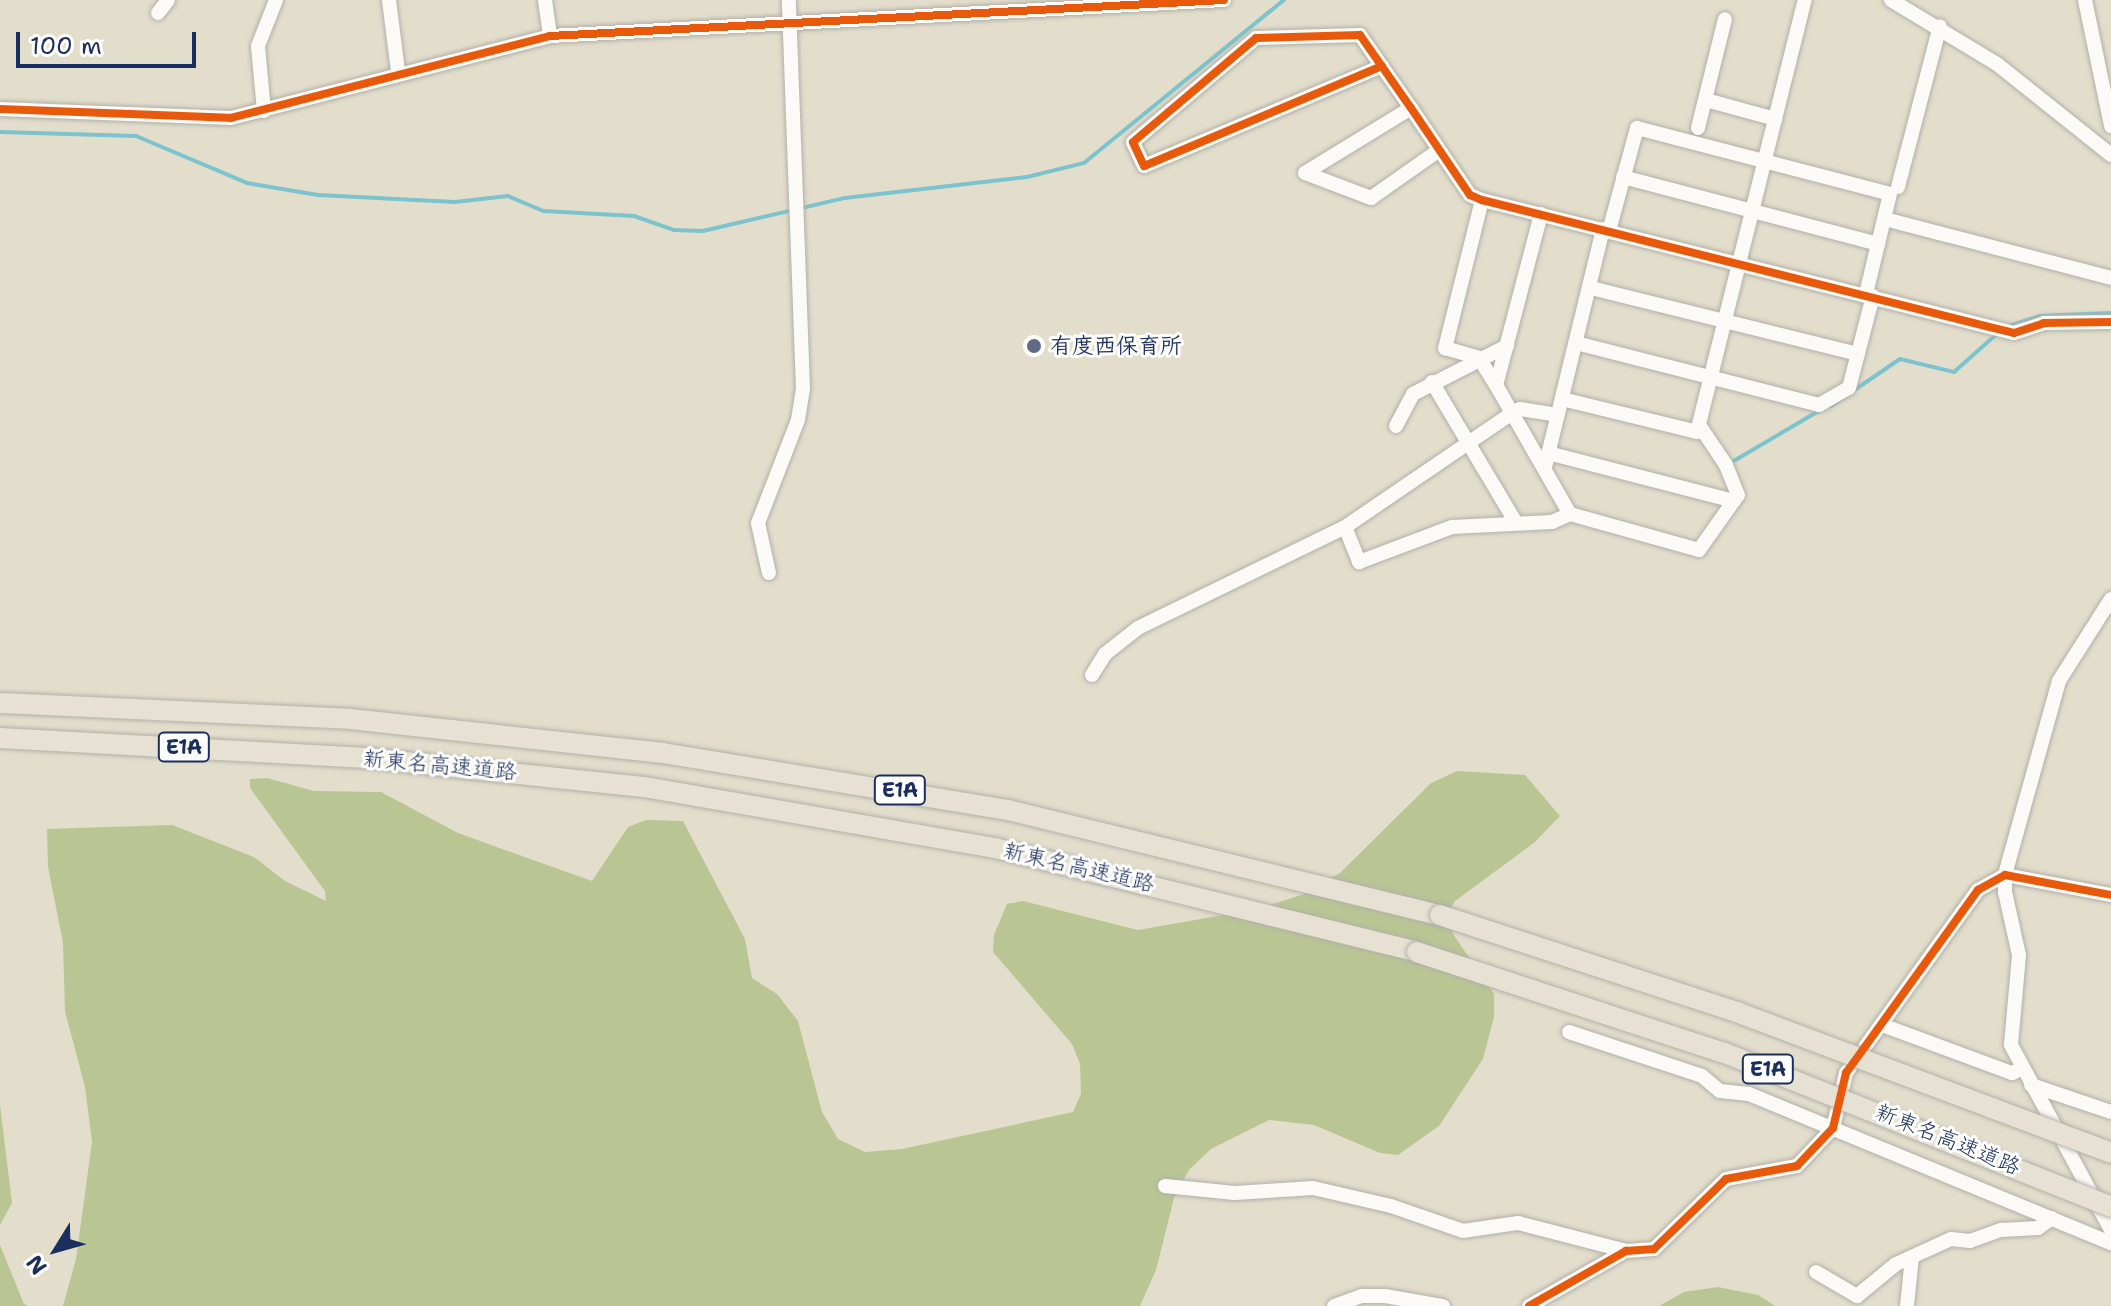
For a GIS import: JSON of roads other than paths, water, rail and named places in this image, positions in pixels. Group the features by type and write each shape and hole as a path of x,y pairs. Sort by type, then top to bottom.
{"highway":[{"name":"新東名高速道路","path":"0,703 350,719 616,747 852,782 1196,852 1440,915 1739,1013 2111,1153"},
{"name":"新東名高速道路","path":"0,738 367,758 645,787 823,814 1158,885 1417,952 1722,1052 2111,1207"}],"street":[{"path":"158,13 168,0"},
{"path":"264,111 258,46 276,0"},
{"path":"389,0 398,71"},
{"path":"545,0 550,36"},
{"path":"769,573 758,523 798,420 803,388 789,0"},
{"path":"0,109 231,118 398,71 550,36 1127,2 1224,0"},
{"path":"1562,399 1697,432 1805,0"},
{"path":"1891,0 1940,26 1997,64 2111,155"},
{"path":"2085,0 2111,126"},
{"path":"1698,128 1725,19"},
{"path":"1898,187 1940,26"},
{"path":"1382,66 1144,166 1133,142 1256,38 1360,35 1382,66 1411,108 1470,195 1482,200 1738,261 2014,333 2044,323 2111,322"},
{"path":"1706,100 1775,119"},
{"path":"1411,108 1305,173 1371,198 1439,150"},
{"path":"1546,460 1576,343 1606,230 1637,128 1890,194 1849,388 1819,405 1576,343"},
{"path":"1623,177 1878,244"},
{"path":"1482,200 1445,348 1479,358 1512,413 1546,460 1570,514"},
{"path":"1496,385 1541,214"},
{"path":"1885,219 2111,278"},
{"path":"1591,288 1858,354"},
{"path":"1396,426 1413,394 1507,346"},
{"path":"1432,382 1515,521"},
{"path":"1092,675 1105,654 1138,628 1283,553 1345,527 1512,413 1520,409 1558,415"},
{"path":"1345,527 1359,562 1452,527 1515,521 1552,522 1570,514 1699,550 1738,495 1726,465 1699,425"},
{"path":"1546,460 1734,501"},
{"path":"2111,599 2059,681 2005,875 2019,955 2011,1045 2021,1069 2111,1230"},
{"path":"1165,1186 1235,1193 1313,1188 1391,1206 1463,1231 1518,1223 1626,1251 1654,1249 1726,1179 1797,1166 1833,1128 1846,1073 1967,903 2005,875 2111,895"},
{"path":"1882,1025 2012,1073 2021,1069"},
{"path":"1569,1032 1833,1128 2111,1243"},
{"path":"2031,1085 2111,1112"},
{"path":"1816,1272 1857,1296 1912,1257 1951,1239 1970,1241 2001,1230 2038,1228 2052,1218"},
{"path":"1529,1306 1626,1251"},
{"path":"1907,1306 1912,1257"},
{"path":"1334,1306 1362,1296 1385,1296 1443,1306"}],"waterway":[{"path":"0,132 136,136 247,183 318,195 455,202 508,196 544,211 634,216 674,230 703,231 845,198 1027,177 1084,163 1284,0"},
{"path":"2009,326 2040,316 2111,313"},
{"path":"1831,406 1900,359 1954,372 1998,333"},
{"path":"1732,462 1822,409"}],"place":[{"name":"有度西保育所","path":"1034,346"}]}
